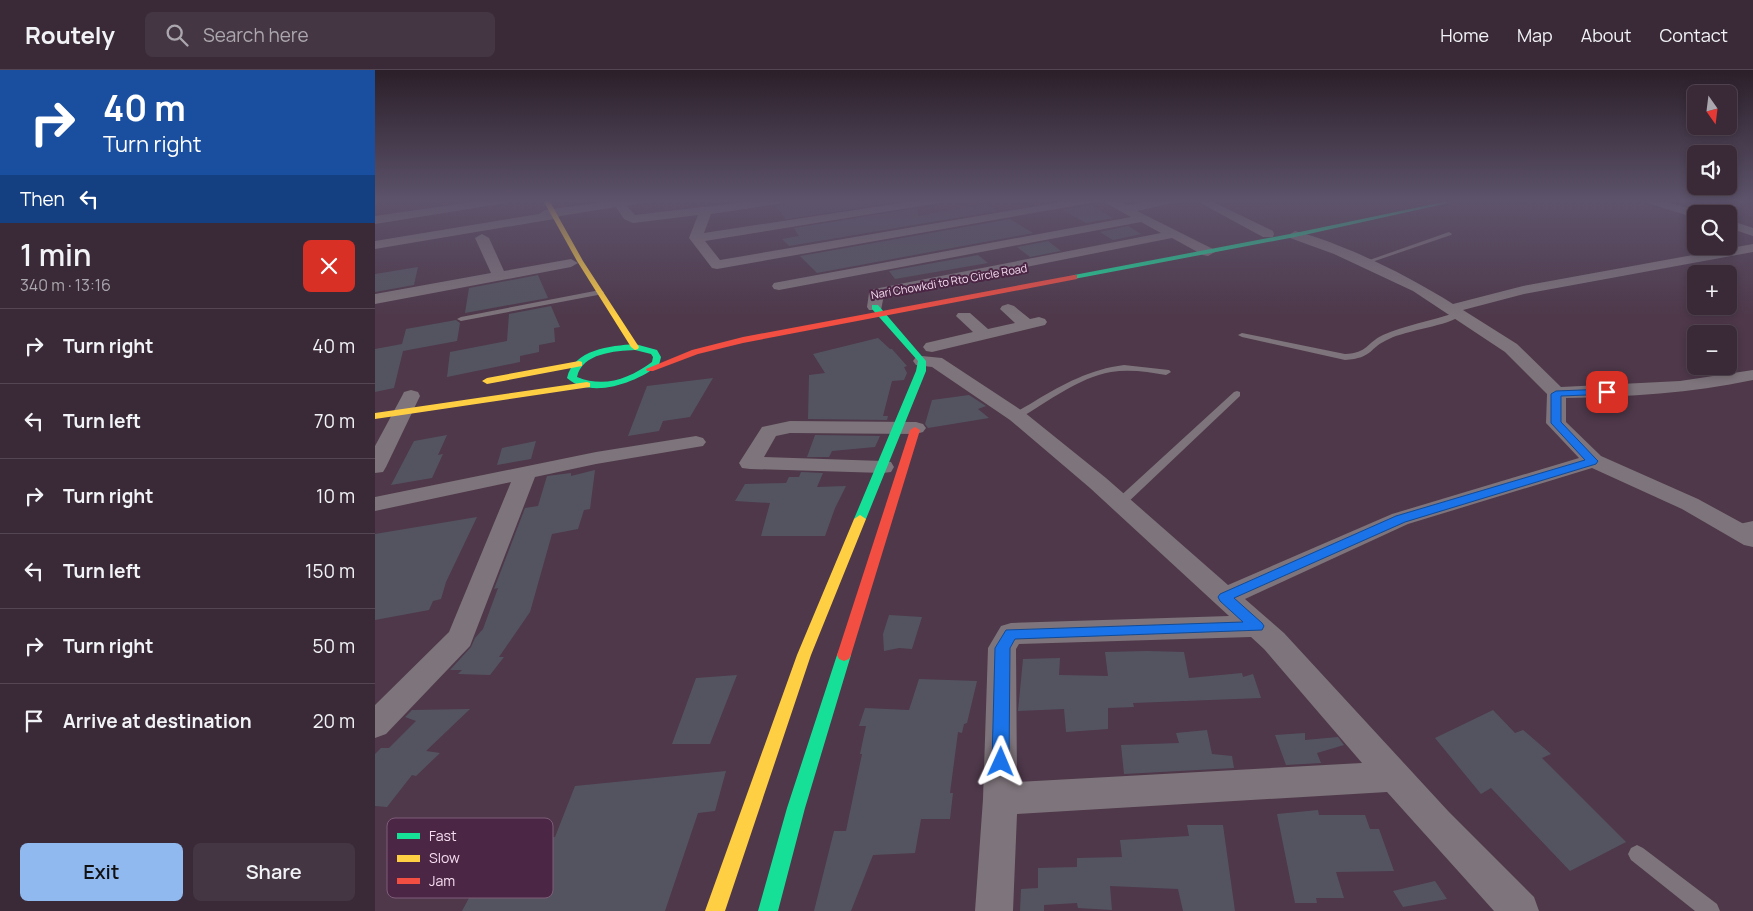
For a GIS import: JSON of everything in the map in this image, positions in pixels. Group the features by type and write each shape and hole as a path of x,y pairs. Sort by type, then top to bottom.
{"main road":[{"path":"561,239 584,291"},
{"path":"565,239 635,347"},
{"name":"Nari Chowkdi to Rto Circle Road","path":"898,306 1204,250 1247,239"},
{"path":"1204,250 1269,239"},
{"path":"768,911 857,600 911,424 921,372 930,356 877,306"},
{"name":"Nari Chowkdi to Rto Circle Road","path":"686,344 742,337 808,324 877,306"},
{"path":"898,306 913,324"},
{"path":"650,369 742,337"},
{"path":"587,385 572,378 571,372 596,349 608,350 635,347 649,350 668,347"},
{"path":"375,416 407,400 614,384 641,375 650,369 656,363 657,357 649,350"},
{"path":"477,383 579,364"},
{"path":"715,911 804,655 831,599 883,467 911,424"}],"street":[{"path":"375,246 413,239"},
{"path":"483,239 499,276"},
{"path":"697,239 717,265 864,239"},
{"path":"999,239 1051,278"},
{"path":"779,286 1030,239"},
{"path":"898,306 877,306 877,293 1147,239"},
{"path":"1184,239 1204,250"},
{"path":"1307,239 1339,251 1418,288 1511,348 1556,394 1556,423 1593,461 1690,504 1753,539"},
{"path":"1454,312 1523,290 1753,248"},
{"path":"375,300 571,263"},
{"path":"930,356 985,335 1033,324 1007,309"},
{"path":"964,316 985,335"},
{"path":"930,356 1017,416 1120,503 1257,626 1437,824 1520,911"},
{"path":"1556,394 1641,391 1733,380 1753,375"},
{"path":"375,467 407,400"},
{"path":"883,467 750,464 769,431 790,427 911,424"},
{"path":"375,504 596,458 696,442"},
{"path":"1225,597 1400,519 1593,461"},
{"path":"375,725 460,638 526,472"},
{"path":"994,911 1000,800 1002,648 1011,634 1257,626"},
{"path":"1000,800 1394,776"}],"lane":[{"path":"1364,263 1434,239"},
{"path":"461,319 584,291 600,292"},
{"path":"1242,335 1345,357 1361,357 1370,352 1376,343 1386,338 1454,312"},
{"path":"1017,416 1085,378 1107,370 1132,368 1166,372"},
{"path":"1120,503 1237,394"},
{"path":"1734,529 1753,525"},
{"path":"1637,854 1710,911"}],"building":[{"path":"782,239 829,239 789,246"},
{"path":"895,239 999,239 817,273 800,256"},
{"path":"1048,241 1061,251 1030,257 1017,247"},
{"path":"978,255 988,263 895,279 889,271"},
{"path":"418,267 414,285 375,292 375,274"},
{"path":"538,275 548,298 465,313 469,288"},
{"path":"551,306 560,327 554,328 555,342 539,345 539,352 520,356 520,362 447,377 450,352 507,341 509,314"},
{"path":"456,320 460,323 457,341 403,351 394,388 375,392 375,349 402,344 406,329"},
{"path":"878,338 892,349 907,366 904,367 907,373 904,380 892,381 883,416 888,416 887,420 808,419 809,375 825,373 813,354"},
{"path":"713,378 690,417 663,421 659,431 628,436 647,386"},
{"path":"969,395 986,406 978,409 989,418 928,428 925,424 932,400"},
{"path":"447,435 438,455 443,454 432,478 391,485 414,441"},
{"path":"815,435 880,436 875,447 832,451 829,457 807,457"},
{"path":"536,441 531,459 497,465 502,448"},
{"path":"595,470 590,509 584,510 578,529 552,534 530,612 499,657 504,657 490,675 458,674 462,670 450,670 471,647 475,638 483,629 498,588 494,589 525,508 538,506 547,476 571,473 571,476"},
{"path":"801,472 823,473 817,487 846,486 835,508 825,536 761,536 770,503 735,501 745,484 786,483 789,477 799,477"},
{"path":"477,517 446,582 441,599 433,601 429,610 375,620 375,534"},
{"path":"889,615 922,617 912,649 899,648 884,651 883,634"},
{"path":"1105,652 1184,652 1189,678 1242,673 1243,677 1253,674 1261,698 1133,703 1134,707 1108,708 1108,729 1066,732 1064,709 1018,711 1023,659 1060,658 1059,675 1108,676"},
{"path":"737,675 710,744 672,744 696,678"},
{"path":"919,679 977,681 967,723 964,724 962,733 958,732 950,793 953,793 950,819 921,819 915,853 873,855 851,911 814,911 834,831 846,831 862,754 860,754 866,726 859,726 865,708 909,710"},
{"path":"470,709 426,751 440,753 416,776 412,775 387,807 375,806 375,754 381,748 389,748 416,721 405,717 412,710"},
{"path":"1493,710 1515,733 1523,730 1551,754 1542,758 1626,842 1570,871 1491,788 1481,794 1435,738"},
{"path":"1207,730 1212,754 1232,756 1234,768 1124,774 1121,745 1179,743 1176,733"},
{"path":"1305,733 1305,740 1338,737 1344,745 1317,753 1321,763 1286,765 1275,735"},
{"path":"726,771 715,811 698,813 665,911 462,911 469,898 553,898 553,837 555,837 575,786"},
{"path":"1318,810 1319,815 1365,815 1370,829 1379,829 1394,871 1336,872 1344,898 1316,898 1317,903 1295,903 1277,814"},
{"path":"1187,825 1223,825 1235,911 1183,911 1178,889 1110,886 1112,910 1078,908 1077,903 1044,905 1044,911 1020,911 1021,889 1038,888 1038,868 1077,867 1077,858 1122,857 1120,840 1189,836"},
{"path":"1435,881 1447,899 1403,907 1393,891"}],"traffic: fast":[{"path":"1074,277 1273,239"},
{"path":"860,519 921,371 922,361 875,307"},
{"path":"635,347 654,352 657,357 656,363 627,380 605,385 594,385 572,378 574,370 587,357 607,351 635,347"},
{"path":"768,911 796,808 844,655"}],"traffic: slow":[{"path":"568,239 635,347"},
{"path":"487,381 579,364"},
{"path":"375,416 587,385"},
{"path":"715,911 804,655 860,519"}],"traffic: jam":[{"path":"650,369 695,352 743,340 1074,277"},
{"path":"844,655 915,430"}],"route":[{"path":"1001,762 1002,648 1011,634 1257,626 1225,597 1400,519 1593,461 1556,423 1556,394 1607,392"}]}
